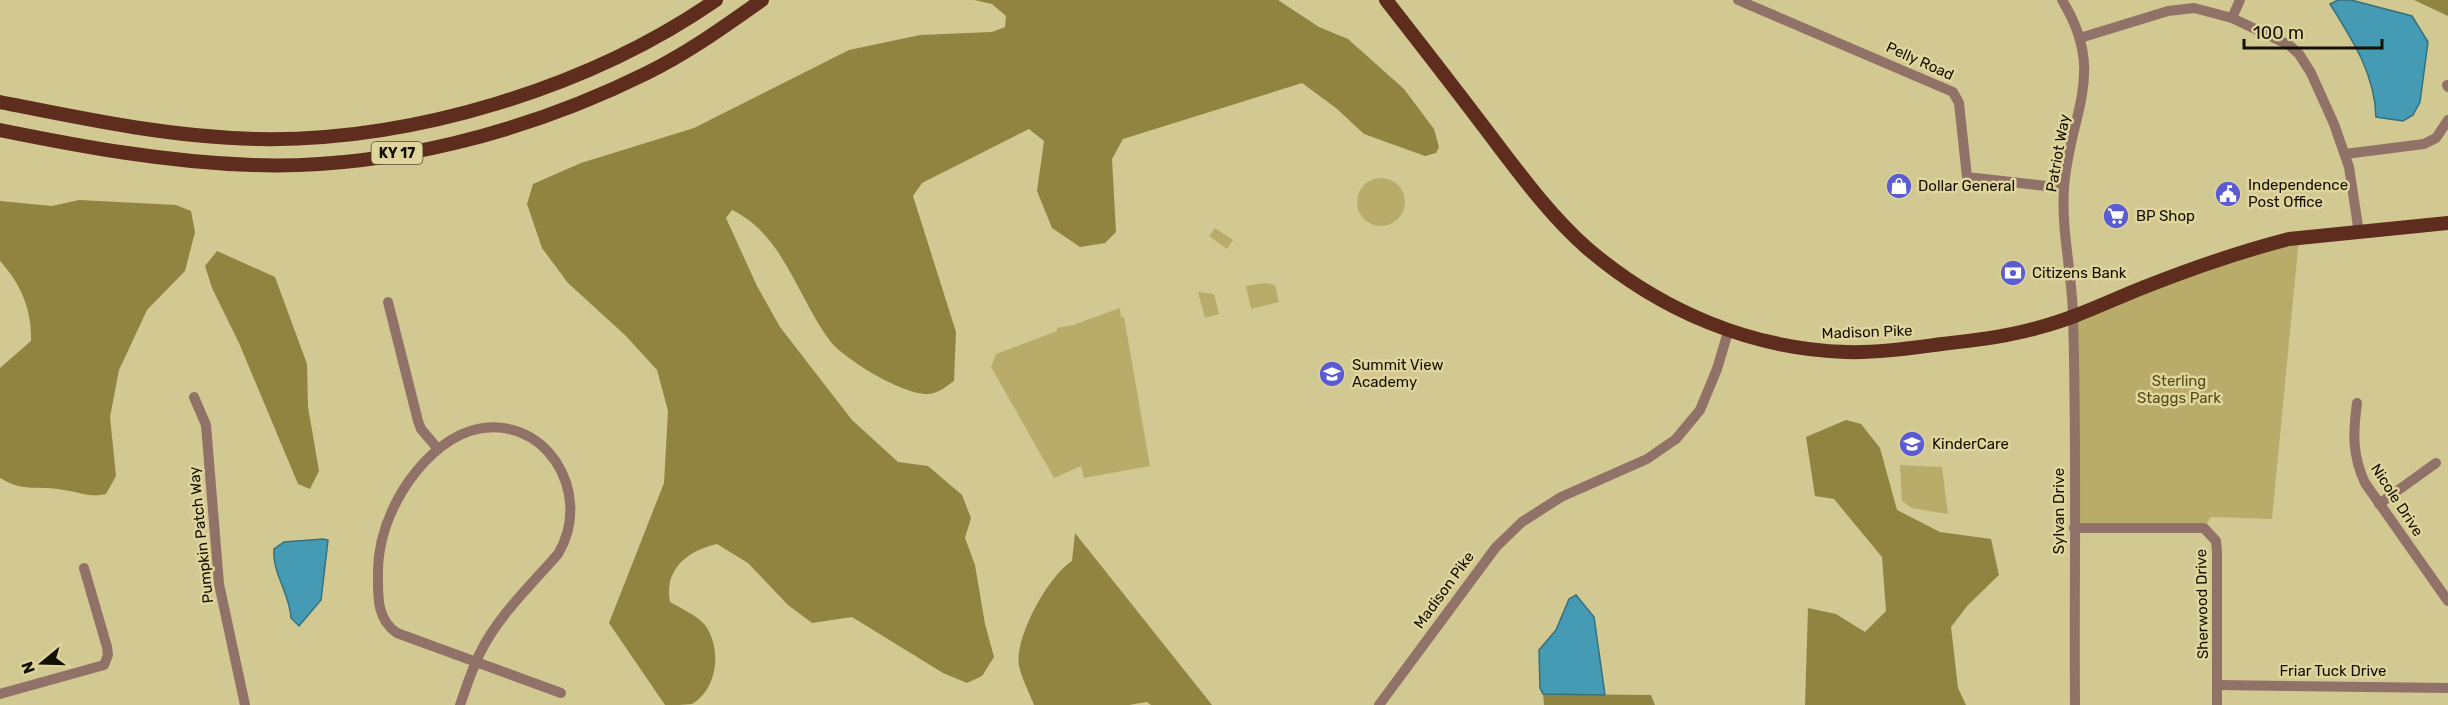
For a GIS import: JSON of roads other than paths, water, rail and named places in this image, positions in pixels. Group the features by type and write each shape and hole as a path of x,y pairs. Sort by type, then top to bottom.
{"main road":[{"name":"KY 17","path":"0,102 145,130 226,137 301,137 381,129 473,110 579,74 670,29 716,0"},
{"name":"KY 17","path":"0,130 118,153 198,162 302,165 388,155 487,133 536,118 605,92 687,51 762,0"},
{"path":"1386,0 1508,159 1572,233 1645,291 1728,332"},
{"name":"Madison Pike","path":"1728,332 1808,350 1867,351 1991,338 2039,328 2236,253 2289,239 2448,223"}],"street":[{"name":"Pelly Road","path":"1737,0 1953,92 1959,103 1967,177 2064,188"},
{"name":"Patriot Way","path":"2062,0 2080,38 2085,69 2084,93 2064,188 2073,316"},
{"path":"2232,18 2240,0"},
{"path":"2080,38 2184,9 2211,11 2276,37 2299,54 2311,74 2345,154 2359,232"},
{"path":"2345,154 2424,144 2436,138 2448,120"},
{"path":"388,302 418,421 421,429 438,449"},
{"name":"Sylvan Drive","path":"2073,316 2075,705"},
{"name":"Madison Pike","path":"1379,705 1496,548 1522,522 1561,497 1659,452 1676,439 1700,410 1717,369 1728,332"},
{"name":"Pumpkin Patch Way","path":"194,398 206,425 219,584 245,705"},
{"name":"Nicole Drive","path":"2357,404 2353,432 2356,464 2379,504 2448,601"},
{"path":"460,705 476,661 493,631 564,544 572,516 571,498 562,471 552,456 532,439 501,429 472,431 438,449 410,479 388,518 378,561 382,618 388,627 397,633 476,661 561,693"},
{"path":"2379,504 2436,463"},
{"name":"Sherwood Drive","path":"2074,528 2204,528 2212,535 2217,552 2217,705"},
{"path":"0,694 104,665 107,661 107,647 84,568"},
{"name":"Friar Tuck Drive","path":"2218,685 2448,688"}],"water":[{"path":"2338,0 2351,0 2412,16 2428,42 2420,102 2413,115 2403,121 2376,117 2375,101 2367,72 2354,44 2330,4"},
{"path":"328,540 321,600 299,626 291,618 288,600 276,567 274,549 284,542"},
{"path":"1576,595 1594,617 1605,695 1543,694 1540,688 1539,650 1556,630 1569,599"}],"place":[{"name":"Dollar General","path":"1899,186"},
{"name":"Independence Post Office","path":"2228,194"},
{"name":"BP Shop","path":"2116,216"},
{"name":"Citizens Bank","path":"2013,273"},
{"name":"Summit View Academy","path":"1332,374"},
{"name":"KinderCare","path":"1912,444"}],"park label":[{"name":"Sterling Staggs Park","path":"2179,390"}]}
